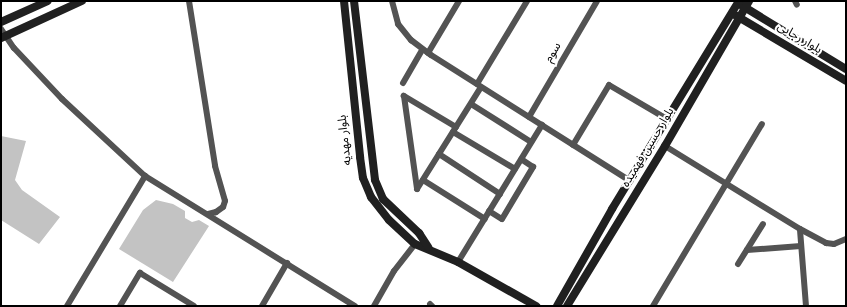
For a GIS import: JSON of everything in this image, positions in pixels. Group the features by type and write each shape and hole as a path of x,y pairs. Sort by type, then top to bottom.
{"street":[{"path":"1,22 48,1"},
{"path":"82,1 2,34 62,99 145,176 222,222 355,306"},
{"path":"189,1 215,166 225,201 222,222"},
{"name":"بلوار مهدیه","path":"344,1 363,178 380,210 415,244 428,247 458,262 536,306"},
{"name":"بلوار مهدیه","path":"354,1 375,180 382,199 419,233 428,247"},
{"path":"392,1 398,24 425,51 630,180"},
{"path":"403,83 459,1"},
{"path":"515,169 454,129 404,96 417,189 454,129 471,104 479,86 527,1"},
{"name":"سوم","path":"529,117 597,1"},
{"name":"بلوار حسین فهمیده","path":"557,306 630,180 732,13 743,3"},
{"name":"بلوار حسین فهمیده","path":"567,306 665,146 740,17 743,3"},
{"name":"بلوار رجایی","path":"743,3 846,69"},
{"name":"بلوار رجایی","path":"732,13 846,81"},
{"path":"573,145 609,85 667,119"},
{"path":"471,104 532,142"},
{"path":"653,306 762,124"},
{"path":"458,262 542,125"},
{"path":"665,146 800,229 826,243 834,244 846,239"},
{"path":"439,154 500,194"},
{"path":"489,211 502,219 533,167 521,159"},
{"path":"67,306 145,176"},
{"path":"423,180 485,219"},
{"path":"208,214 216,212 223,207"},
{"path":"738,264 763,224"},
{"path":"800,229 806,306"},
{"path":"374,306 394,272 415,244"},
{"path":"747,250 801,246"},
{"path":"262,306 288,264"},
{"path":"120,306 140,273 194,306"}],"building":[{"path":"1,136 26,141 15,180 22,190 60,217 39,244 1,220"},
{"path":"156,200 173,204 185,211 185,218 192,222 199,220 209,226 173,282 119,249 143,210"}]}
